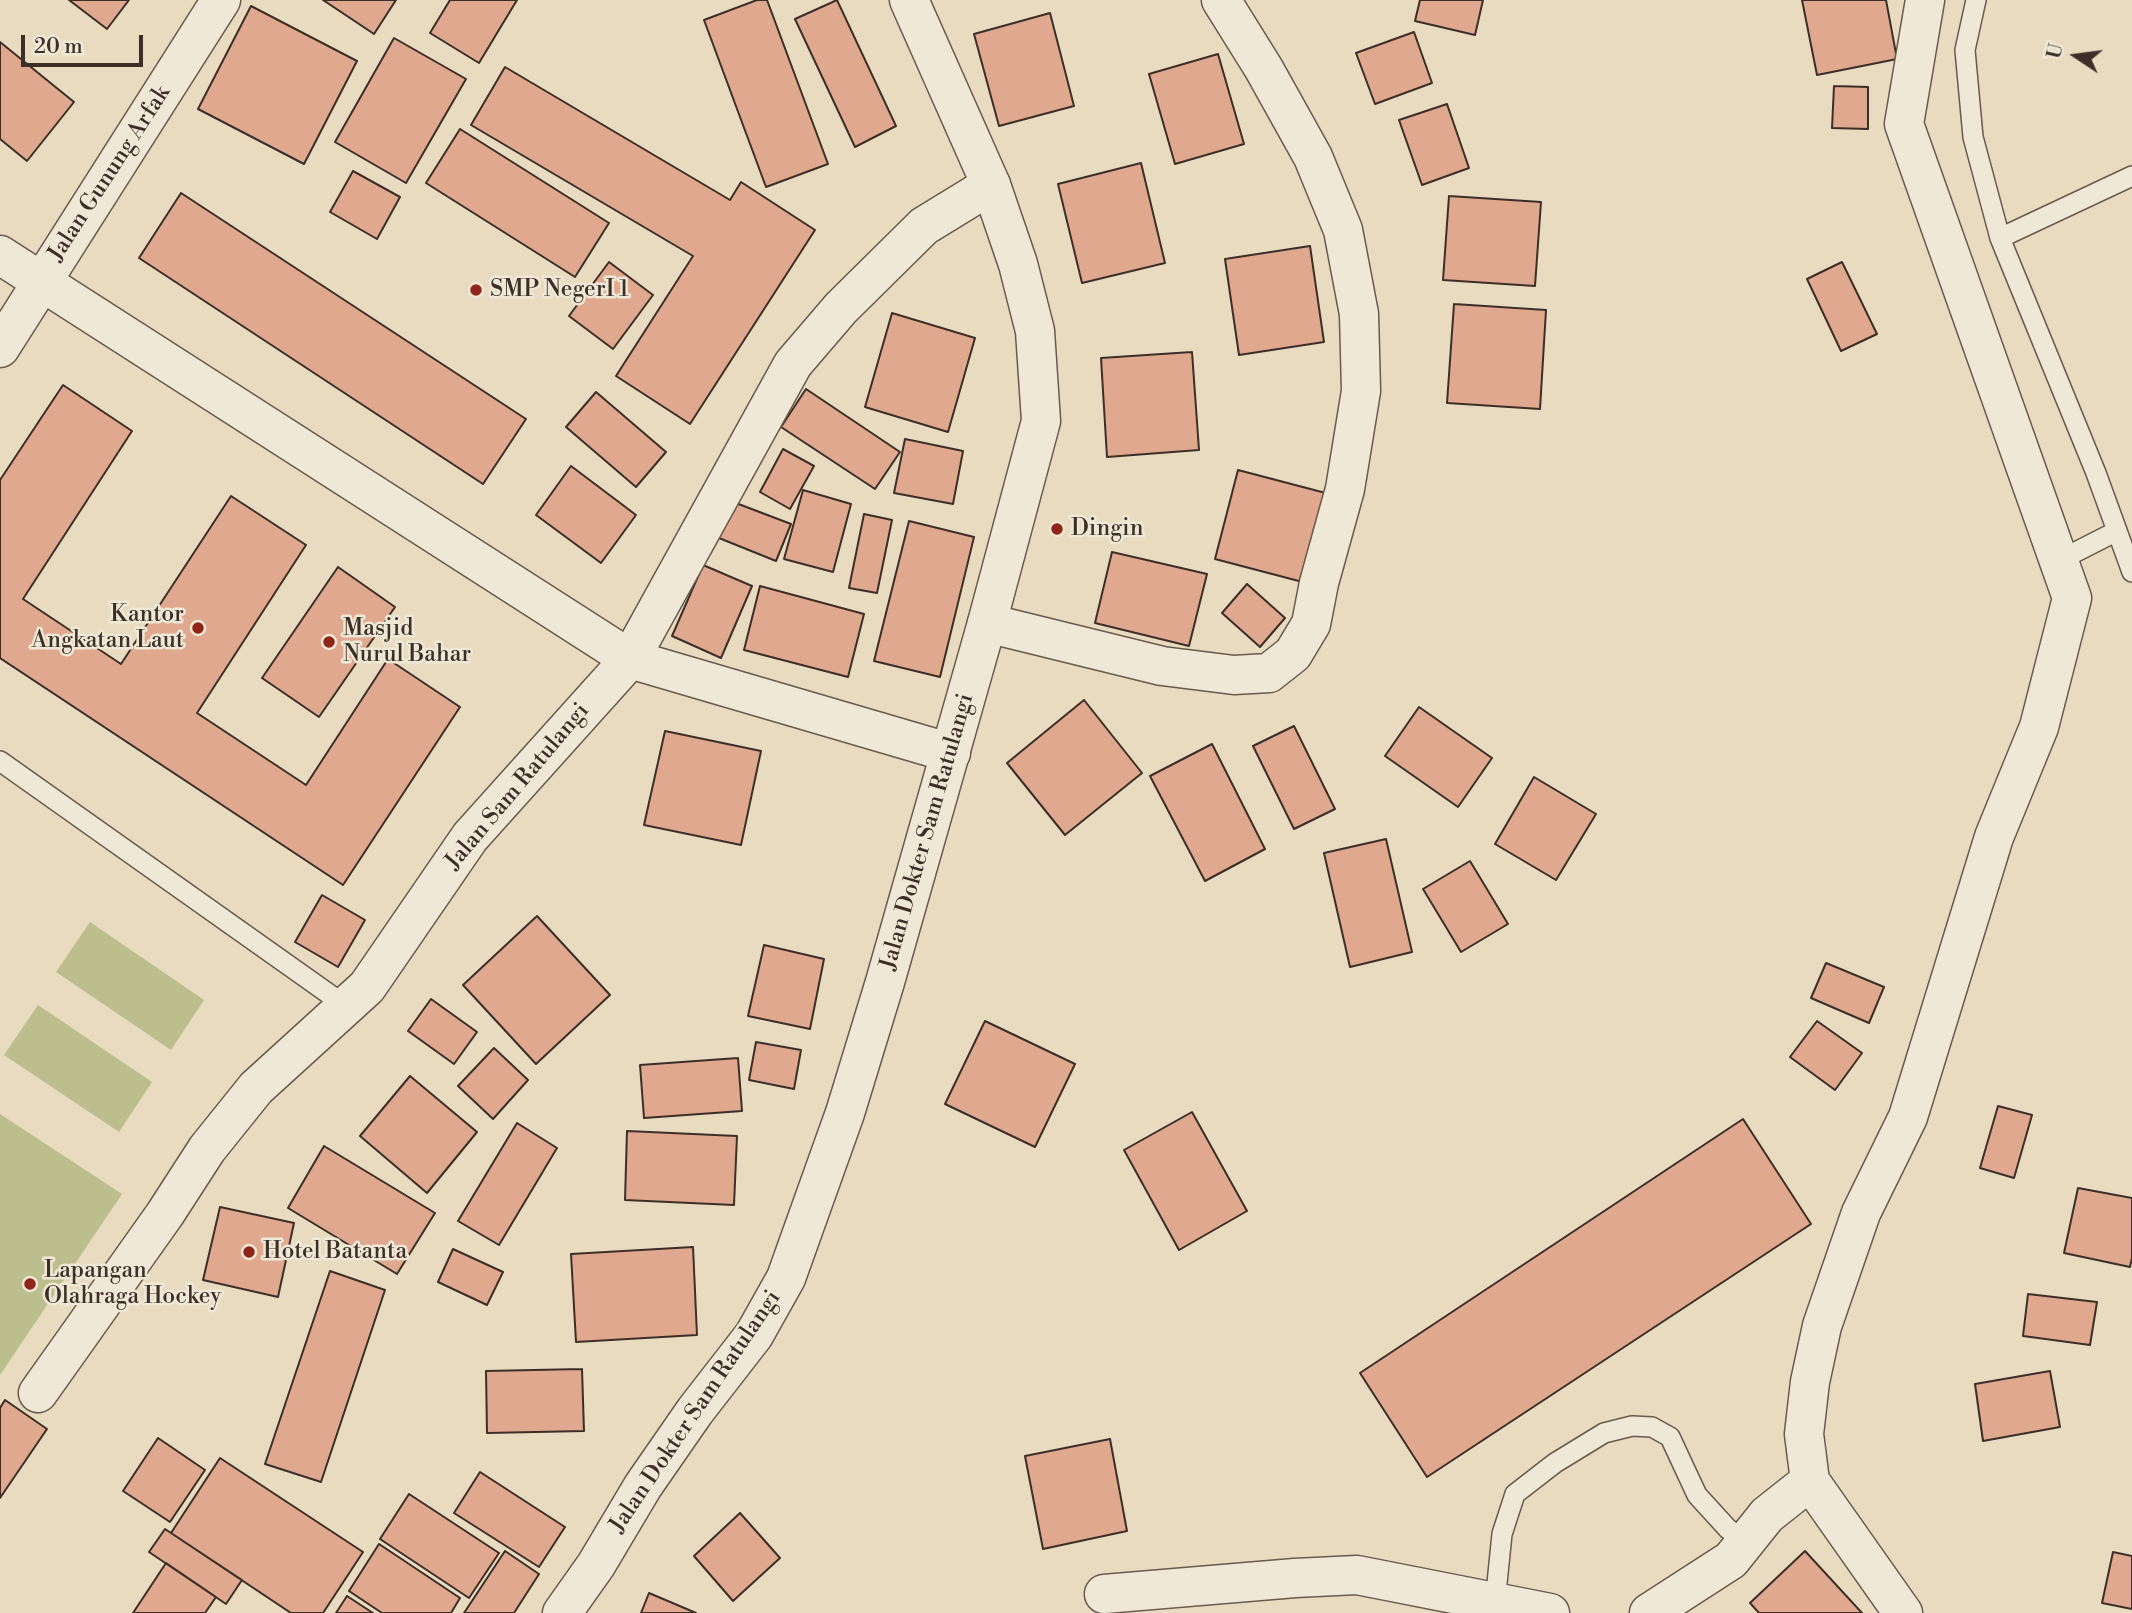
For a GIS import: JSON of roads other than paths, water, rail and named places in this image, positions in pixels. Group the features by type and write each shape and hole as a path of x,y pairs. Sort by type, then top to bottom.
{"street":[{"name":"Jalan Gunung Arfak","path":"0,348 221,0"},
{"name":"Jalan Dokter Sam Ratulangi","path":"562,1613 596,1565 643,1486 695,1411 754,1335 786,1278 845,1113 951,753 1041,421 1035,331 1018,264 990,185 909,0"},
{"path":"987,623 1162,666 1234,675 1269,673 1293,654 1311,624 1319,583 1345,489 1361,391 1359,314 1343,230 1313,157 1264,69 1221,0"},
{"path":"1903,1613 1810,1481 1804,1434 1810,1382 1822,1326 1861,1213 1908,1117 1994,837 2039,727 2072,598 1904,124 1925,0"},
{"name":"Jalan Sam Ratulangi","path":"38,1392 165,1214 207,1149 256,1088 367,987 470,837 630,659 793,364 841,308 924,226 990,185"},
{"path":"0,255 630,659 951,753"},
{"path":"1649,1613 1731,1560 1767,1515 1810,1481"},
{"path":"1104,1594 1357,1575 1550,1613"}],"lane":[{"path":"1976,0 1965,50 1973,137 2000,238 2096,473 2132,572"},
{"path":"2000,238 2132,176"},
{"path":"2059,561 2117,531"},
{"path":"0,761 346,1006"},
{"path":"1495,1603 1502,1534 1515,1494 1555,1463 1604,1433 1632,1426 1652,1427 1670,1437 1698,1495 1728,1530 1746,1541"}],"place":[{"name":"SMP NegerI 1","path":"476,290"},
{"name":"Dingin","path":"1057,529"},
{"name":"Kantor Angkatan Laut","path":"198,628"},
{"name":"Masjid Nurul Bahar","path":"329,642"},
{"name":"Hotel Batanta","path":"249,1252"},
{"name":"Lapangan Olahraga Hockey","path":"30,1284"}]}
